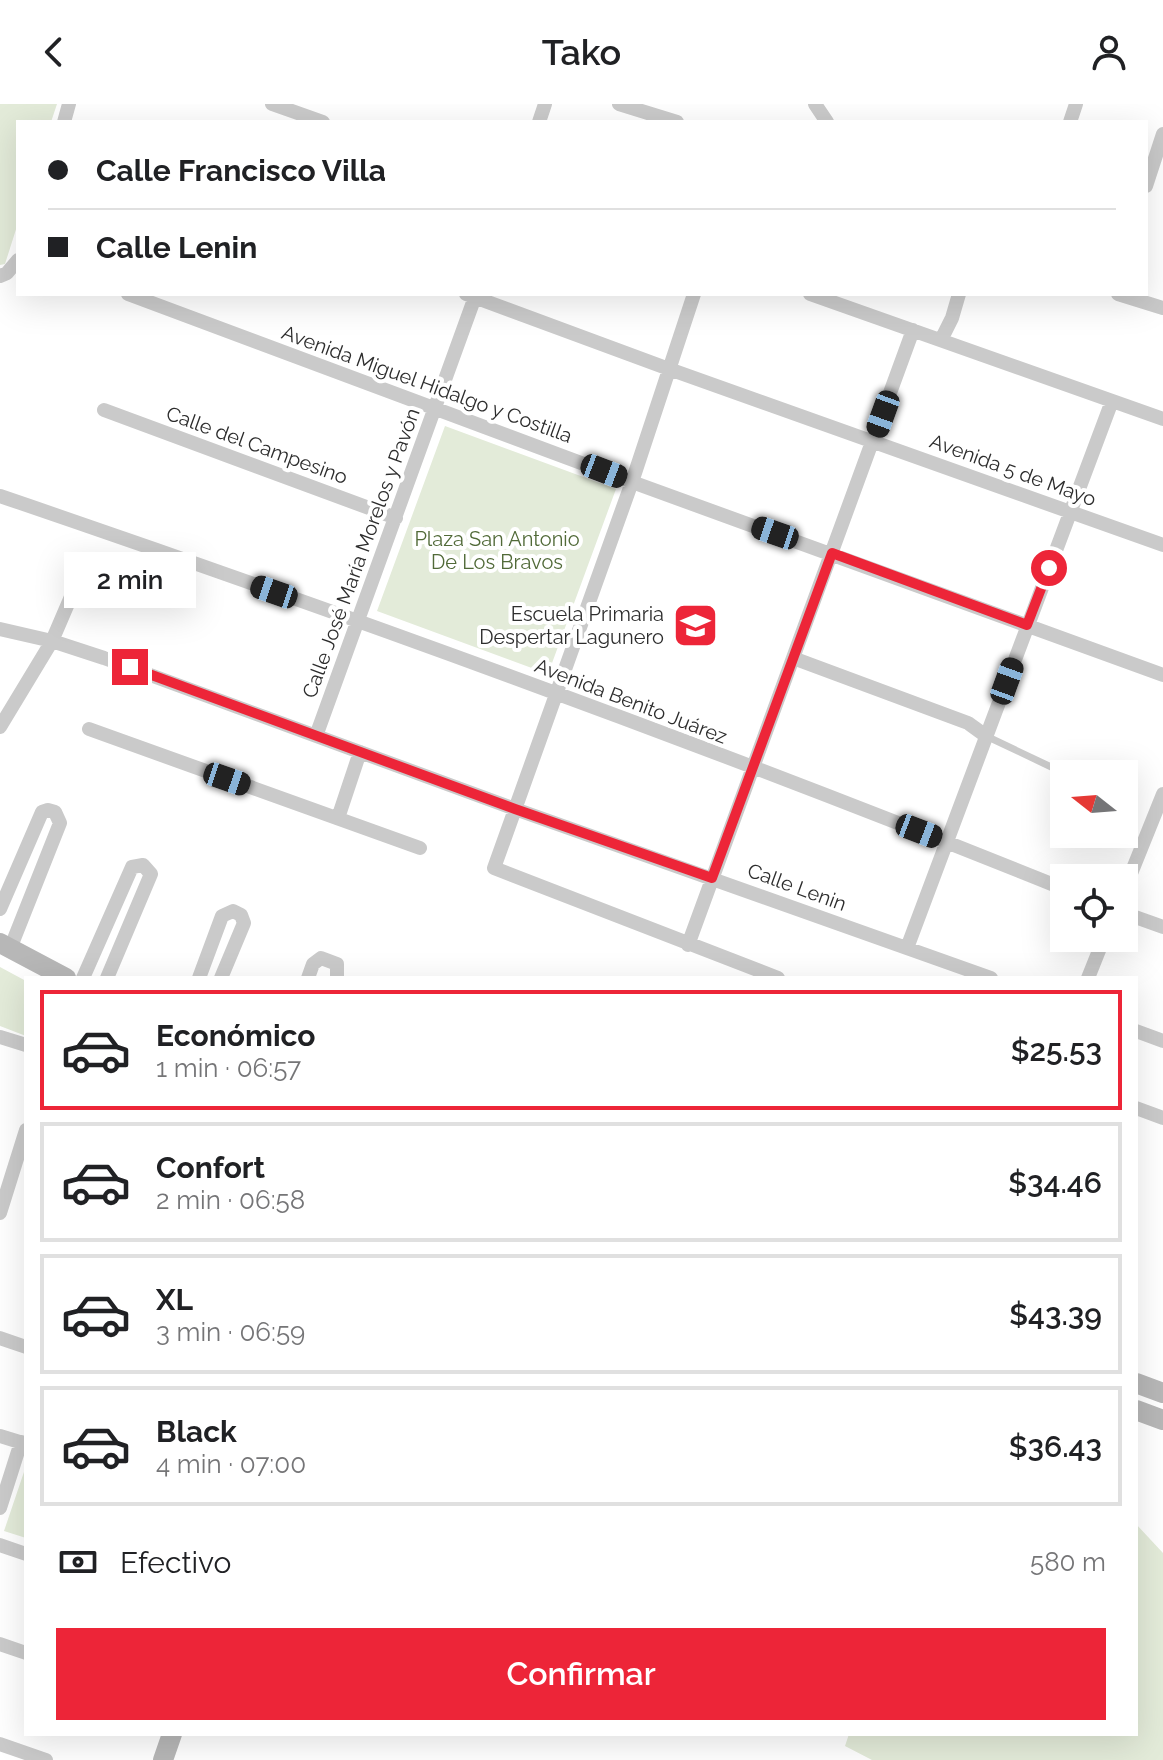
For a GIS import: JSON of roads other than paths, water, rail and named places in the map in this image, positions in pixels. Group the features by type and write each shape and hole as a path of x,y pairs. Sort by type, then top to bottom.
{"street":[{"path":"272,104 317,120"},
{"path":"619,104 670,115"},
{"path":"1148,180 1163,134"},
{"name":"Avenida Miguel Hidalgo y Costilla","path":"133,296 1163,675"},
{"name":"Calle José María Morelos y Pavón","path":"316,736 473,296"},
{"name":"Avenida 5 de Mayo","path":"476,296 669,369 1163,545"},
{"path":"693,296 632,482 494,868 773,976"},
{"path":"816,296 1163,419"},
{"path":"941,340 958,296"},
{"path":"1124,296 1163,308"},
{"path":"688,945 913,330"},
{"path":"907,948 1112,401"},
{"name":"Calle del Campesino","path":"104,410 396,518"},
{"name":"Avenida Benito Juárez","path":"0,496 557,694 1050,883"},
{"path":"0,727 52,641 73,592"},
{"name":"Calle Lenin","path":"0,629 52,641 985,976"},
{"path":"793,658 968,723 986,736"},
{"path":"89,729 420,848"},
{"path":"338,818 360,752"},
{"path":"1135,864 1163,794"},
{"path":"0,909 42,812 55,812 60,823 5,946 62,976"},
{"path":"84,976 132,867 143,865 151,874 108,976"},
{"path":"200,976 222,916 233,911 241,915 244,923 222,976"},
{"path":"1138,918 1163,927"},
{"path":"1089,976 1098,952"},
{"path":"309,976 313,964 321,958 337,964 337,976"},
{"path":"1138,1032 1163,1041"},
{"path":"0,1037 24,1044"},
{"path":"1138,1109 1163,1118"},
{"path":"0,1213 24,1136"},
{"path":"0,1338 24,1346"},
{"path":"1138,1384 1163,1393"},
{"path":"1138,1411 1163,1420"},
{"path":"0,1436 24,1443 0,1508"},
{"path":"0,1545 24,1553"},
{"path":"0,1644 24,1652"},
{"path":"0,1744 46,1760"}],"lane":[{"path":"986,736 1050,766"}],"place":[{"name":"Escuela Primaria Despertar Lagunero","path":"695,625"}],"park label":[{"name":"Plaza San Antonio De Los Bravos","path":"497,550"}]}
